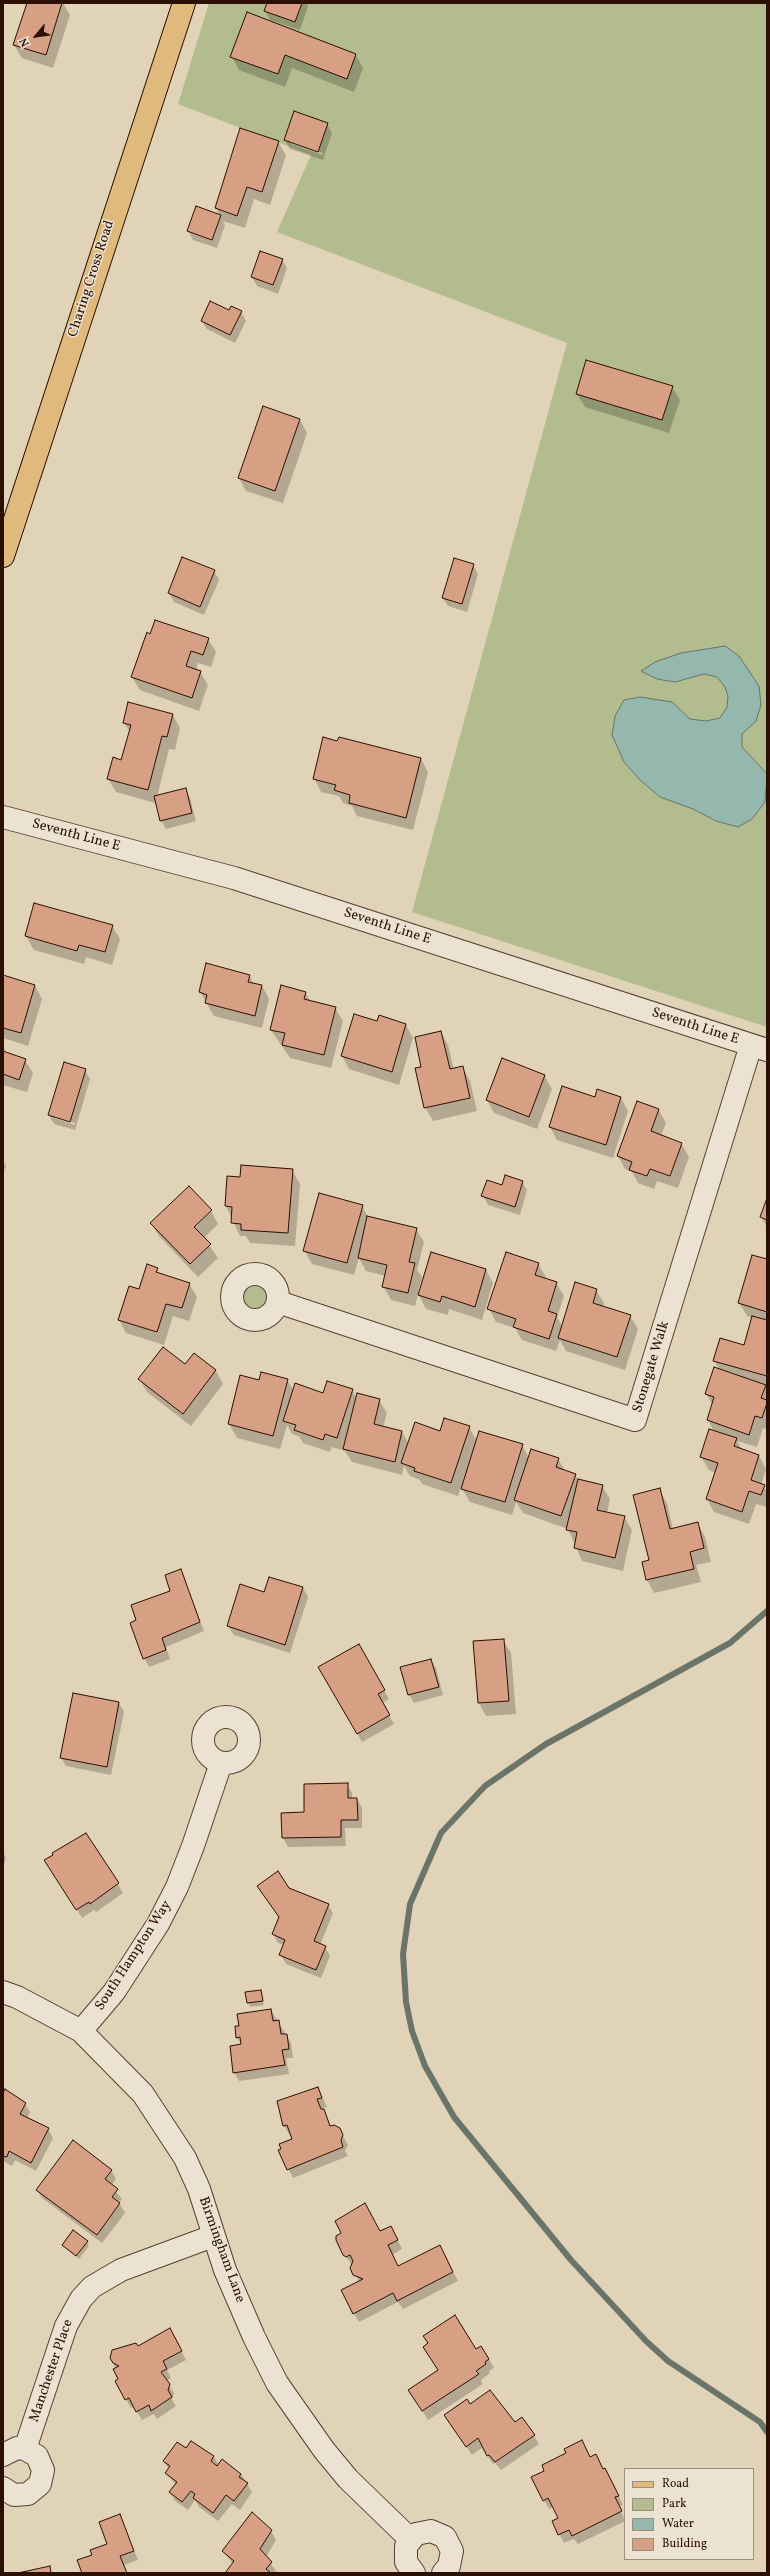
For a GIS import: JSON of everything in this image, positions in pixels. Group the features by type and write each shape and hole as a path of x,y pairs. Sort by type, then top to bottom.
{"main road":[{"name":"Charing Cross Road","path":"3,556 184,3"}],"street":[{"name":"Seventh Line E","path":"3,817 234,878 759,1048"},
{"name":"Stonegate Walk","path":"278,1302 635,1420 759,1048"},
{"name":"South Hampton Way","path":"81,2031 114,1992 158,1924 190,1853 221,1763"},
{"name":"Birmingham Lane","path":"3,1992 17,1997 81,2031 143,2094 167,2128 185,2158 199,2189 225,2270 254,2337 278,2383 304,2422 339,2468 374,2506 410,2539"},
{"name":"Manchester Place","path":"25,2449 66,2326 81,2299 92,2287 121,2270 213,2236"},
{"path":"3,2455 17,2448 25,2449 38,2456 41,2463 42,2477 40,2484 35,2490 21,2495 14,2495 3,2488"},
{"path":"414,2573 410,2569 405,2554 410,2539 423,2531 438,2533 445,2537 449,2544 451,2559 442,2573"}],"green space":[{"path":"209,3 767,3 767,1027 412,912 567,343 277,232 311,155 178,104"},
{"path":"255,1284 263,1288 267,1296 263,1304 255,1308 247,1304 243,1296 247,1288"}],"water":[{"path":"725,646 739,656 759,686 761,705 756,721 742,734 742,747 767,774 765,802 752,819 738,827 716,821 693,809 660,797 640,780 624,762 612,735 615,716 624,700 640,697 672,702 690,719 706,721 720,718 727,707 728,696 725,687 717,677 704,674 675,682 657,679 641,671 655,662 681,653"}],"building":[{"path":"27,3 62,3 46,55 13,45"},
{"path":"267,3 302,3 295,22 264,11"},
{"path":"247,12 356,54 347,79 285,55 278,74 230,57"},
{"path":"294,111 328,123 318,152 284,140"},
{"path":"240,128 279,141 262,192 247,187 237,216 215,208"},
{"path":"196,206 221,215 212,240 187,231"},
{"path":"260,251 283,259 273,285 251,277"},
{"path":"210,301 229,310 231,306 242,311 230,335 201,321"},
{"path":"586,360 673,386 662,420 576,394"},
{"path":"263,406 300,419 275,491 238,478"},
{"path":"182,557 215,570 200,607 168,593"},
{"path":"454,558 474,564 462,604 442,598"},
{"path":"155,620 209,638 203,655 191,651 186,666 201,671 192,698 131,677 147,632 150,634"},
{"path":"128,702 173,714 167,737 162,736 148,790 107,779 113,757 121,760 131,725 123,723"},
{"path":"323,737 337,741 339,737 421,758 406,818 349,803 350,795 334,790 336,785 313,779"},
{"path":"186,788 192,813 160,821 154,796"},
{"path":"34,903 113,925 105,952 79,945 77,951 25,936"},
{"path":"206,963 250,975 248,982 262,985 255,1016 205,1003 207,995 199,992"},
{"path":"3,975 35,985 21,1033 3,1028"},
{"path":"281,985 306,992 304,999 336,1007 324,1055 282,1045 285,1033 270,1030"},
{"path":"354,1014 377,1021 379,1015 406,1024 392,1072 341,1056"},
{"path":"441,1031 450,1069 463,1066 470,1098 424,1108 415,1068 421,1067 415,1037"},
{"path":"3,1051 26,1059 19,1080 3,1074"},
{"path":"502,1058 545,1075 529,1117 486,1100"},
{"path":"64,1062 86,1069 70,1122 48,1115"},
{"path":"562,1086 595,1097 597,1089 621,1097 606,1145 549,1127"},
{"path":"637,1101 659,1109 651,1131 682,1143 670,1176 650,1169 647,1176 629,1170 632,1162 617,1156"},
{"path":"241,1165 293,1169 288,1233 241,1230 241,1224 231,1223 232,1207 225,1206 227,1176 240,1177"},
{"path":"505,1175 523,1181 515,1207 481,1196 487,1180 502,1185"},
{"path":"189,1186 212,1210 194,1227 211,1244 190,1264 150,1223"},
{"path":"319,1193 363,1205 347,1263 303,1251"},
{"path":"767,1198 767,1220 760,1217"},
{"path":"367,1216 417,1228 409,1262 415,1263 408,1293 382,1287 387,1265 358,1258"},
{"path":"431,1252 486,1269 475,1307 442,1296 440,1302 418,1295"},
{"path":"506,1252 539,1263 535,1275 557,1282 548,1311 557,1314 549,1339 513,1327 516,1319 487,1309"},
{"path":"752,1255 767,1259 767,1312 738,1303"},
{"path":"147,1264 158,1268 156,1272 190,1283 182,1308 166,1304 157,1332 118,1320 129,1286 139,1289"},
{"path":"575,1282 597,1289 593,1303 631,1315 617,1357 558,1338"},
{"path":"752,1316 767,1320 767,1376 713,1361 720,1338 744,1345"},
{"path":"163,1347 185,1364 194,1353 216,1370 183,1414 138,1379"},
{"path":"714,1367 766,1385 761,1398 767,1400 762,1418 755,1416 749,1435 707,1420 714,1397 705,1394"},
{"path":"261,1372 288,1379 273,1436 228,1424 240,1375 259,1380"},
{"path":"327,1381 353,1389 337,1438 325,1434 323,1440 294,1430 296,1425 283,1421 295,1383 323,1393"},
{"path":"357,1393 380,1399 374,1424 402,1431 395,1462 343,1449"},
{"path":"444,1418 470,1426 451,1483 414,1471 415,1468 401,1463 415,1422 440,1431"},
{"path":"709,1429 737,1438 734,1446 759,1455 751,1480 765,1485 761,1495 749,1491 742,1512 706,1499 718,1463 700,1457"},
{"path":"479,1431 523,1444 505,1502 461,1489"},
{"path":"531,1449 559,1458 556,1467 576,1474 561,1516 514,1500"},
{"path":"578,1479 603,1485 597,1510 625,1516 615,1558 574,1548 577,1532 566,1530"},
{"path":"660,1488 670,1529 698,1522 704,1548 690,1552 694,1569 646,1580 642,1562 649,1560 633,1495"},
{"path":"181,1569 200,1622 162,1638 166,1650 143,1659 130,1623 136,1620 131,1605 170,1591 165,1575"},
{"path":"269,1577 303,1587 285,1645 227,1626 240,1584 264,1592"},
{"path":"504,1639 509,1701 478,1703 473,1641"},
{"path":"359,1644 385,1690 378,1694 390,1715 357,1734 318,1667"},
{"path":"431,1659 439,1687 408,1695 400,1667"},
{"path":"73,1693 119,1702 107,1767 60,1758"},
{"path":"348,1783 348,1798 357,1798 358,1820 341,1820 341,1837 282,1838 281,1813 304,1812 304,1784"},
{"path":"86,1833 119,1883 90,1904 89,1902 76,1910 44,1860 53,1855 52,1853"},
{"path":"278,1871 289,1888 329,1904 314,1941 326,1946 316,1970 279,1955 285,1940 272,1934 279,1917 257,1886"},
{"path":"261,1990 263,2001 247,2003 245,1992"},
{"path":"271,2009 273,2021 279,2020 281,2034 287,2034 289,2049 282,2050 285,2065 233,2073 230,2046 241,2044 240,2037 236,2038 235,2026 239,2026 237,2014"},
{"path":"318,2087 322,2098 317,2099 321,2109 324,2109 330,2126 334,2125 340,2128 343,2135 341,2140 343,2147 287,2170 278,2150 281,2149 279,2144 292,2139 287,2125 283,2126 277,2101"},
{"path":"5,2089 26,2103 20,2114 49,2128 31,2163 9,2151 7,2157 3,2156 3,2093"},
{"path":"73,2140 112,2170 105,2179 118,2189 112,2197 120,2203 97,2235 36,2190"},
{"path":"365,2203 380,2231 391,2226 398,2240 388,2245 398,2266 440,2245 453,2272 397,2301 393,2293 353,2314 341,2290 363,2279 353,2275 350,2268 353,2261 350,2255 346,2257 343,2255 336,2240 336,2236 341,2233 335,2221"},
{"path":"73,2230 88,2241 76,2256 62,2245"},
{"path":"455,2315 476,2349 481,2346 489,2359 485,2362 486,2364 476,2371 479,2374 422,2411 408,2390 438,2370 423,2347 428,2343 423,2336"},
{"path":"170,2328 182,2351 163,2361 167,2369 161,2372 170,2384 168,2390 172,2397 151,2411 149,2405 136,2412 129,2398 125,2400 115,2381 118,2379 113,2369 119,2366 113,2363 110,2358 112,2350 136,2343 138,2346"},
{"path":"490,2390 515,2422 522,2417 535,2435 495,2462 489,2455 487,2456 478,2438 466,2447 444,2415 467,2399 470,2404"},
{"path":"582,2440 590,2457 596,2454 603,2469 605,2468 619,2496 615,2497 622,2511 572,2536 569,2530 558,2535 552,2521 558,2518 548,2498 543,2501 531,2477 544,2471 542,2465 566,2453 564,2449"},
{"path":"191,2441 214,2456 211,2461 217,2466 222,2459 241,2474 239,2477 248,2483 234,2501 226,2495 213,2513 193,2498 195,2494 191,2491 182,2502 169,2492 177,2482 165,2473 170,2466 163,2461 177,2442 186,2448"},
{"path":"252,2512 272,2530 260,2549 272,2562 266,2569 271,2573 225,2573 234,2561 222,2551"},
{"path":"120,2514 134,2551 120,2556 127,2573 82,2573 77,2560 92,2555 90,2550 107,2544 99,2522"},
{"path":"50,2566 51,2573 18,2573"}],"waterway":[{"path":"767,1611 730,1643 546,1744 485,1786 441,1833 410,1904 403,1954 406,2002 412,2031 425,2066 454,2117 571,2260 646,2341 668,2361 760,2422 767,2432"}]}
